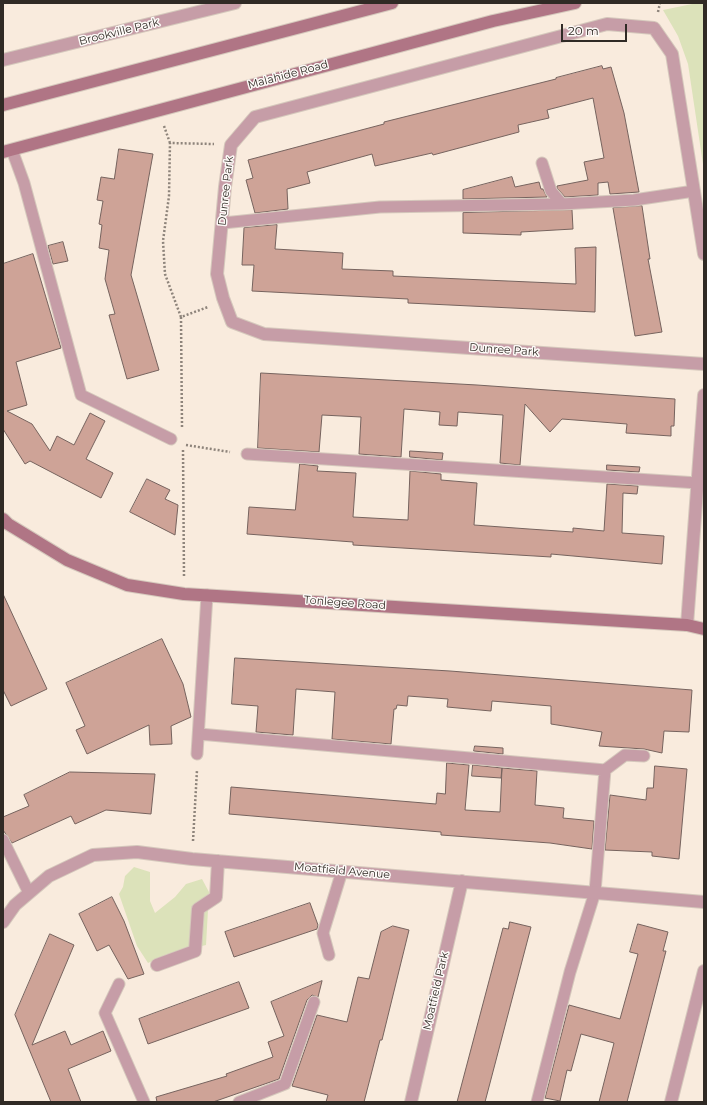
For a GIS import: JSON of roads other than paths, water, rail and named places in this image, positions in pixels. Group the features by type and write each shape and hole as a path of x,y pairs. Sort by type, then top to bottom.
{"main road":[{"path":"3,105 392,3"},
{"name":"Malahide Road","path":"6,152 493,21 575,3"},
{"name":"Tonlegee Road","path":"3,519 8,524 67,560 127,585 184,594 687,625 704,629"}],"street":[{"name":"Brookville Park","path":"3,60 235,3"},
{"name":"Dunree Park","path":"704,254 672,54 654,28 607,24 254,117 231,145 225,187 217,274 223,298 232,322 264,334 704,364"},
{"path":"687,625 704,395"},
{"name":"Moatfield Avenue","path":"3,922 15,905 49,876 93,855 137,852 192,859 704,902"},
{"path":"157,965 195,951 198,909 216,897 218,861"},
{"name":"Moatfield Park","path":"411,1102 462,881"},
{"path":"670,1102 704,971"}],"lane":[{"path":"6,152 24,183 81,395 171,439"},
{"path":"542,163 551,191 562,204"},
{"path":"222,223 380,207 562,204 634,200 694,190"},
{"path":"247,454 698,483"},
{"path":"197,754 207,595"},
{"path":"199,734 605,770 625,755 644,756"},
{"path":"537,1102 570,972 595,892 605,770"},
{"path":"3,840 30,893"},
{"path":"329,955 323,933 342,871"},
{"path":"119,984 105,1012 144,1102"},
{"path":"239,1102 285,1084 314,1002"}]}
